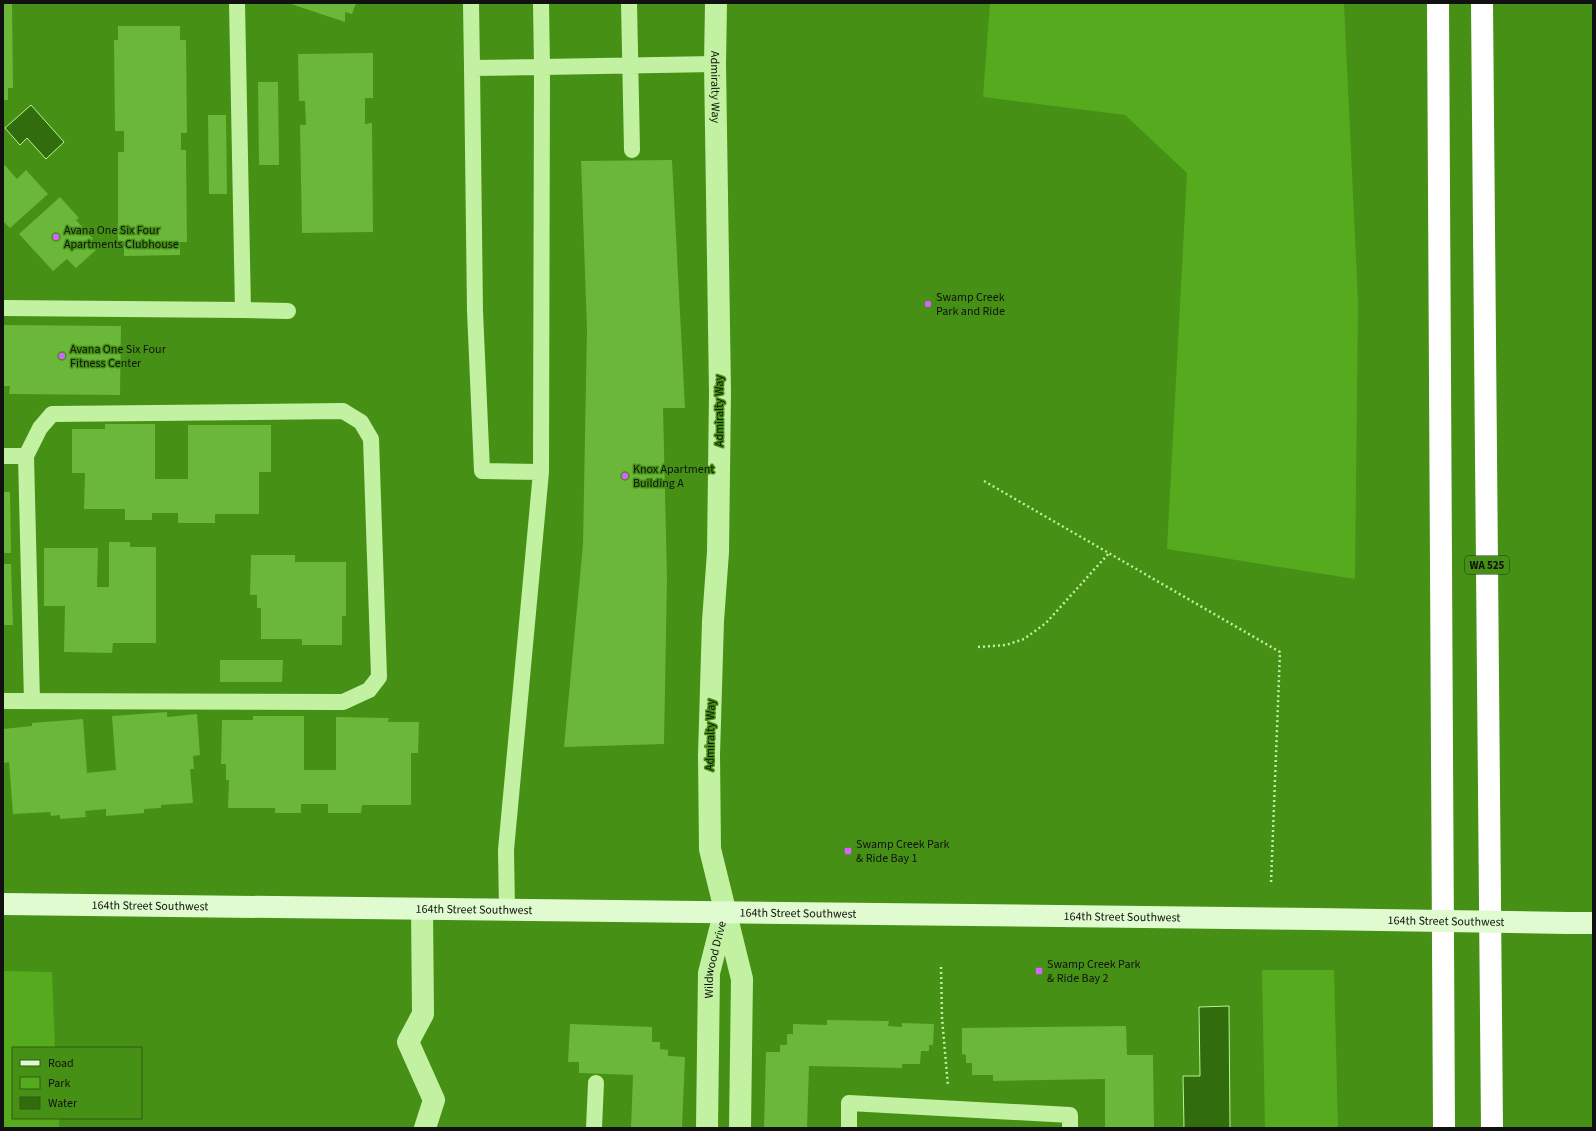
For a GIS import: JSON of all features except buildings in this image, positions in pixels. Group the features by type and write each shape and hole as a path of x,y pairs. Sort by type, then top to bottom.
{"highway":[{"path":"1438,3 1444,1128"},
{"name":"WA 525","path":"1482,3 1492,1128"}],"main road":[{"name":"164th Street Southwest","path":"3,904 1593,923"}],"street":[{"name":"Admiralty Way","path":"716,3 715,64 720,392 718,552 713,621 709,755 710,849 725,913"},
{"path":"422,909 424,1014 408,1042 434,1100 425,1128"},
{"name":"Wildwood Drive","path":"707,1128 709,973 725,913"},
{"name":"Wildwood Drive","path":"725,913 742,979 740,1128"}],"lane":[{"path":"237,3 243,310"},
{"path":"471,3 475,311 482,471 542,472"},
{"path":"507,910 506,850 542,472 541,3"},
{"path":"629,3 632,150"},
{"path":"472,68 715,64"},
{"path":"3,308 288,311"},
{"path":"3,701 343,702 368,690 379,677 371,439 361,422 343,411 52,414 40,428 26,456 32,701"},
{"path":"3,456 26,456"},
{"path":"594,1128 596,1083"},
{"path":"849,1128 849,1103 1070,1115 1070,1128"}],"path":[{"path":"984,480 1280,652 1271,883"},
{"path":"978,646 1006,645 1024,639 1046,622 1110,552"},
{"path":"941,967 942,1018 949,1108"}],"green space":[{"path":"990,3 1344,3 1358,301 1355,579 1167,549 1187,173 1125,115 983,97"},
{"path":"1262,970 1334,970 1338,1128 1265,1128"},
{"path":"3,971 52,972 55,1047 12,1047 12,1119 59,1119 59,1128 3,1128"}],"water":[{"path":"31,105 64,142 46,159 27,138 20,145 5,128"},
{"path":"1229,1006 1230,1128 1184,1128 1183,1076 1200,1076 1199,1007"}],"place":[{"name":"Avana One Six Four Apartments Clubhouse","path":"56,237"},
{"name":"Swamp Creek Park and Ride","path":"928,304"},
{"name":"Avana One Six Four Fitness Center","path":"62,356"},
{"name":"Knox Apartment Building A","path":"625,476"},
{"name":"Swamp Creek Park & Ride Bay 1","path":"848,851"},
{"name":"Swamp Creek Park & Ride Bay 2","path":"1039,971"}]}
